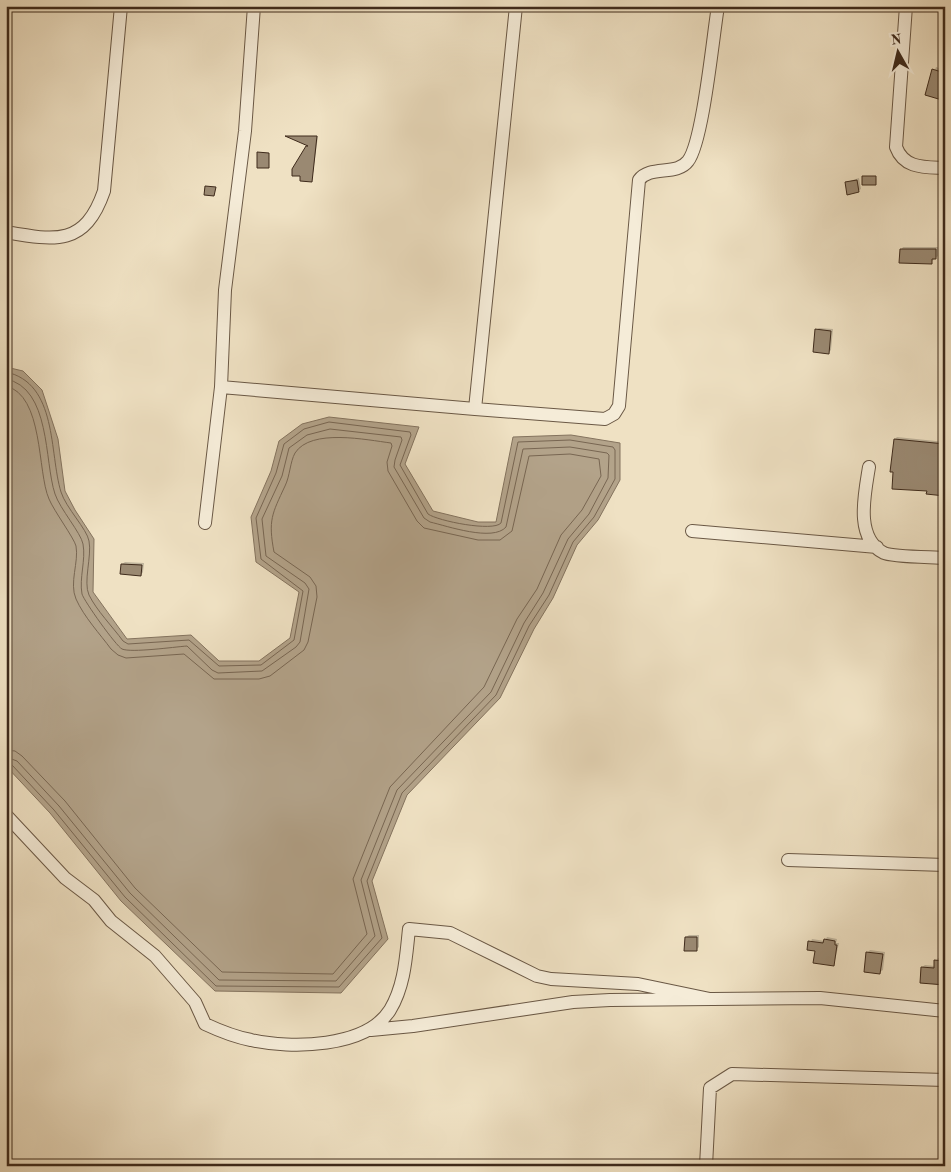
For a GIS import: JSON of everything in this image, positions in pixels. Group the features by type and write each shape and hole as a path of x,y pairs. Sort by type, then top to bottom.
{"street":[{"path":"6,232 51,238 68,235 80,231 97,211 104,191 121,6"},
{"path":"205,523 221,387 225,290 245,132 254,6"},
{"path":"474,409 516,6"},
{"path":"221,387 605,419 614,414 619,406 639,180 650,173 682,167 690,159 699,129 718,6"},
{"path":"906,6 896,147 899,156 915,166 945,168"},
{"path":"869,467 863,510 866,527 872,543 884,553 945,558"},
{"path":"692,531 877,547"},
{"path":"6,815 66,878 94,900 112,921 154,956 195,1002 205,1024 252,1040 308,1045 343,1039 371,1030 413,1026 573,1002 610,1000 820,998 945,1011"},
{"path":"788,860 945,865"},
{"path":"371,1030 389,1011 396,996 405,970 409,928 450,933 544,977 638,984 710,999"},
{"path":"706,1166 710,1088 732,1074 945,1080"}],"water":[{"path":"6,367 23,371 42,390 58,439 65,491 94,539 93,592 127,639 191,635 219,661 259,661 290,638 299,592 256,562 251,517 271,471 279,441 302,424 329,417 419,427 405,464 433,511 478,522 496,522 513,437 571,435 620,443 620,480 598,520 577,545 553,598 534,629 500,698 407,795 372,881 388,939 341,993 215,991 121,901 50,813 6,766"}],"building":[{"path":"932,69 945,73 942,100 925,95"},
{"path":"285,136 317,136 312,182 300,181 300,176 292,176 292,169 306,146 308,146"},
{"path":"257,152 269,153 269,168 257,168"},
{"path":"862,176 876,176 876,185 862,185"},
{"path":"857,180 859,192 847,195 845,182"},
{"path":"205,186 216,187 214,196 204,195"},
{"path":"900,249 936,249 936,259 932,259 932,264 899,263"},
{"path":"815,329 831,331 829,354 813,352"},
{"path":"894,439 945,444 945,496 926,494 927,491 892,489 893,472 890,472"},
{"path":"121,564 142,565 141,576 120,574"},
{"path":"685,937 697,937 697,951 684,951"},
{"path":"824,939 835,941 835,945 837,945 834,966 813,963 815,951 807,950 808,941 823,943"},
{"path":"866,952 883,954 880,974 864,972"},
{"path":"934,960 945,961 945,985 920,983 921,967 934,968"}]}
